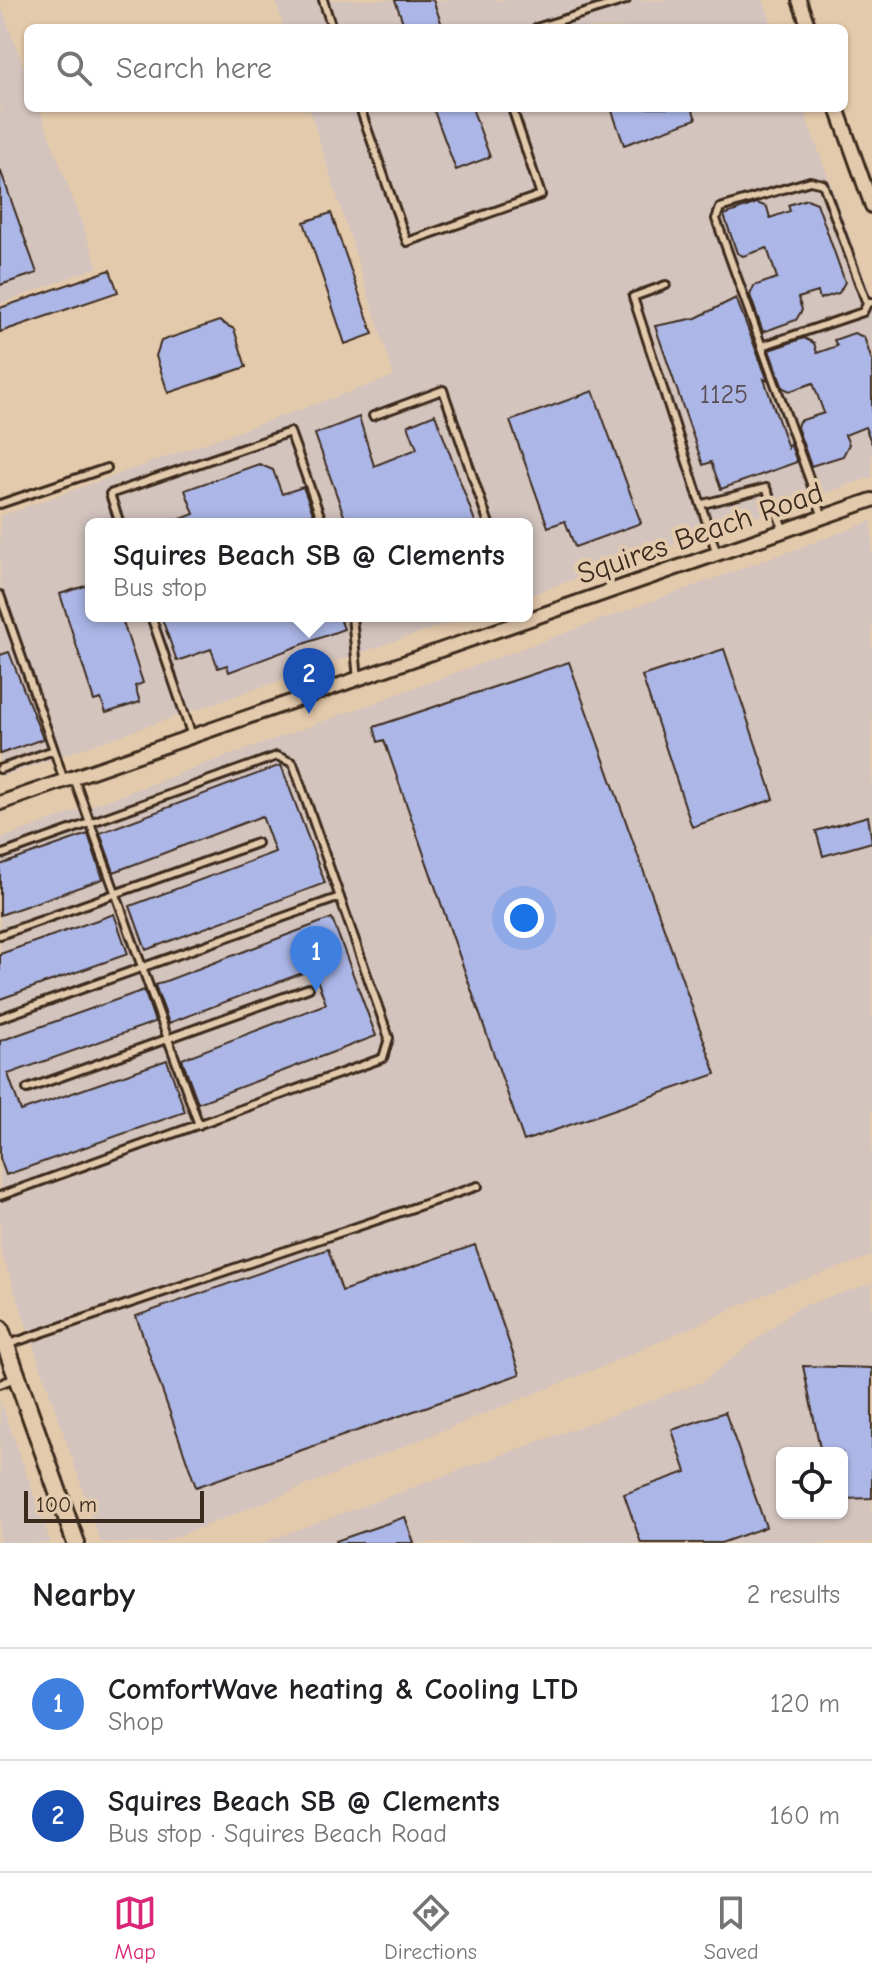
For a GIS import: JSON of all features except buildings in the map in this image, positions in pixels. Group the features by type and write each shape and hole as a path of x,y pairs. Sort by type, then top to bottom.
{"street":[{"path":"798,1 807,24"},
{"path":"838,112 872,206"},
{"name":"Squires Beach Road","path":"533,615 872,500"},
{"name":"Squires Beach Road","path":"0,803 358,680 513,622"},
{"path":"3,1337 76,1543"}],"lane":[{"path":"323,0 331,24"},
{"path":"549,24 626,0"},
{"path":"361,112 407,242 541,195 513,112"},
{"path":"762,346 863,312 870,303 823,184 810,181 720,208 716,219 823,517"},
{"path":"666,285 633,297 717,554"},
{"path":"373,416 443,390 487,518"},
{"path":"118,518 110,494 290,432 321,518"},
{"path":"0,504 107,468"},
{"path":"703,504 766,488 784,530"},
{"path":"0,595 54,750 91,822 140,967 199,1125"},
{"path":"153,622 192,736"},
{"path":"353,622 358,680"},
{"path":"0,769 54,750"},
{"path":"0,855 277,756 293,763 389,1038 383,1058 0,1196"},
{"path":"0,935 257,843"},
{"path":"0,1018 340,897"},
{"path":"27,1089 309,988"},
{"path":"3,1337 478,1186"},
{"path":"0,1384 18,1378"}],"shaded area":[{"path":"275,0 763,0 772,24 283,24"},
{"path":"0,3 24,68 24,112 40,112 98,267 0,304"},
{"path":"310,112 804,112 872,298 872,477 533,594 533,518 85,518 85,622 451,622 0,777 0,516 394,376"},
{"path":"872,521 872,1256 775,1290 611,1363 198,1529 159,1543 101,1543 0,1248 0,839"},
{"path":"872,1283 872,1543 261,1543 702,1382 797,1308"},
{"path":"0,1399 51,1543 0,1543"}],"place":[{"name":"Squires Beach SB @ Clements","path":"309,714"},
{"name":"ComfortWave heating & Cooling LTD","path":"316,992"}]}
